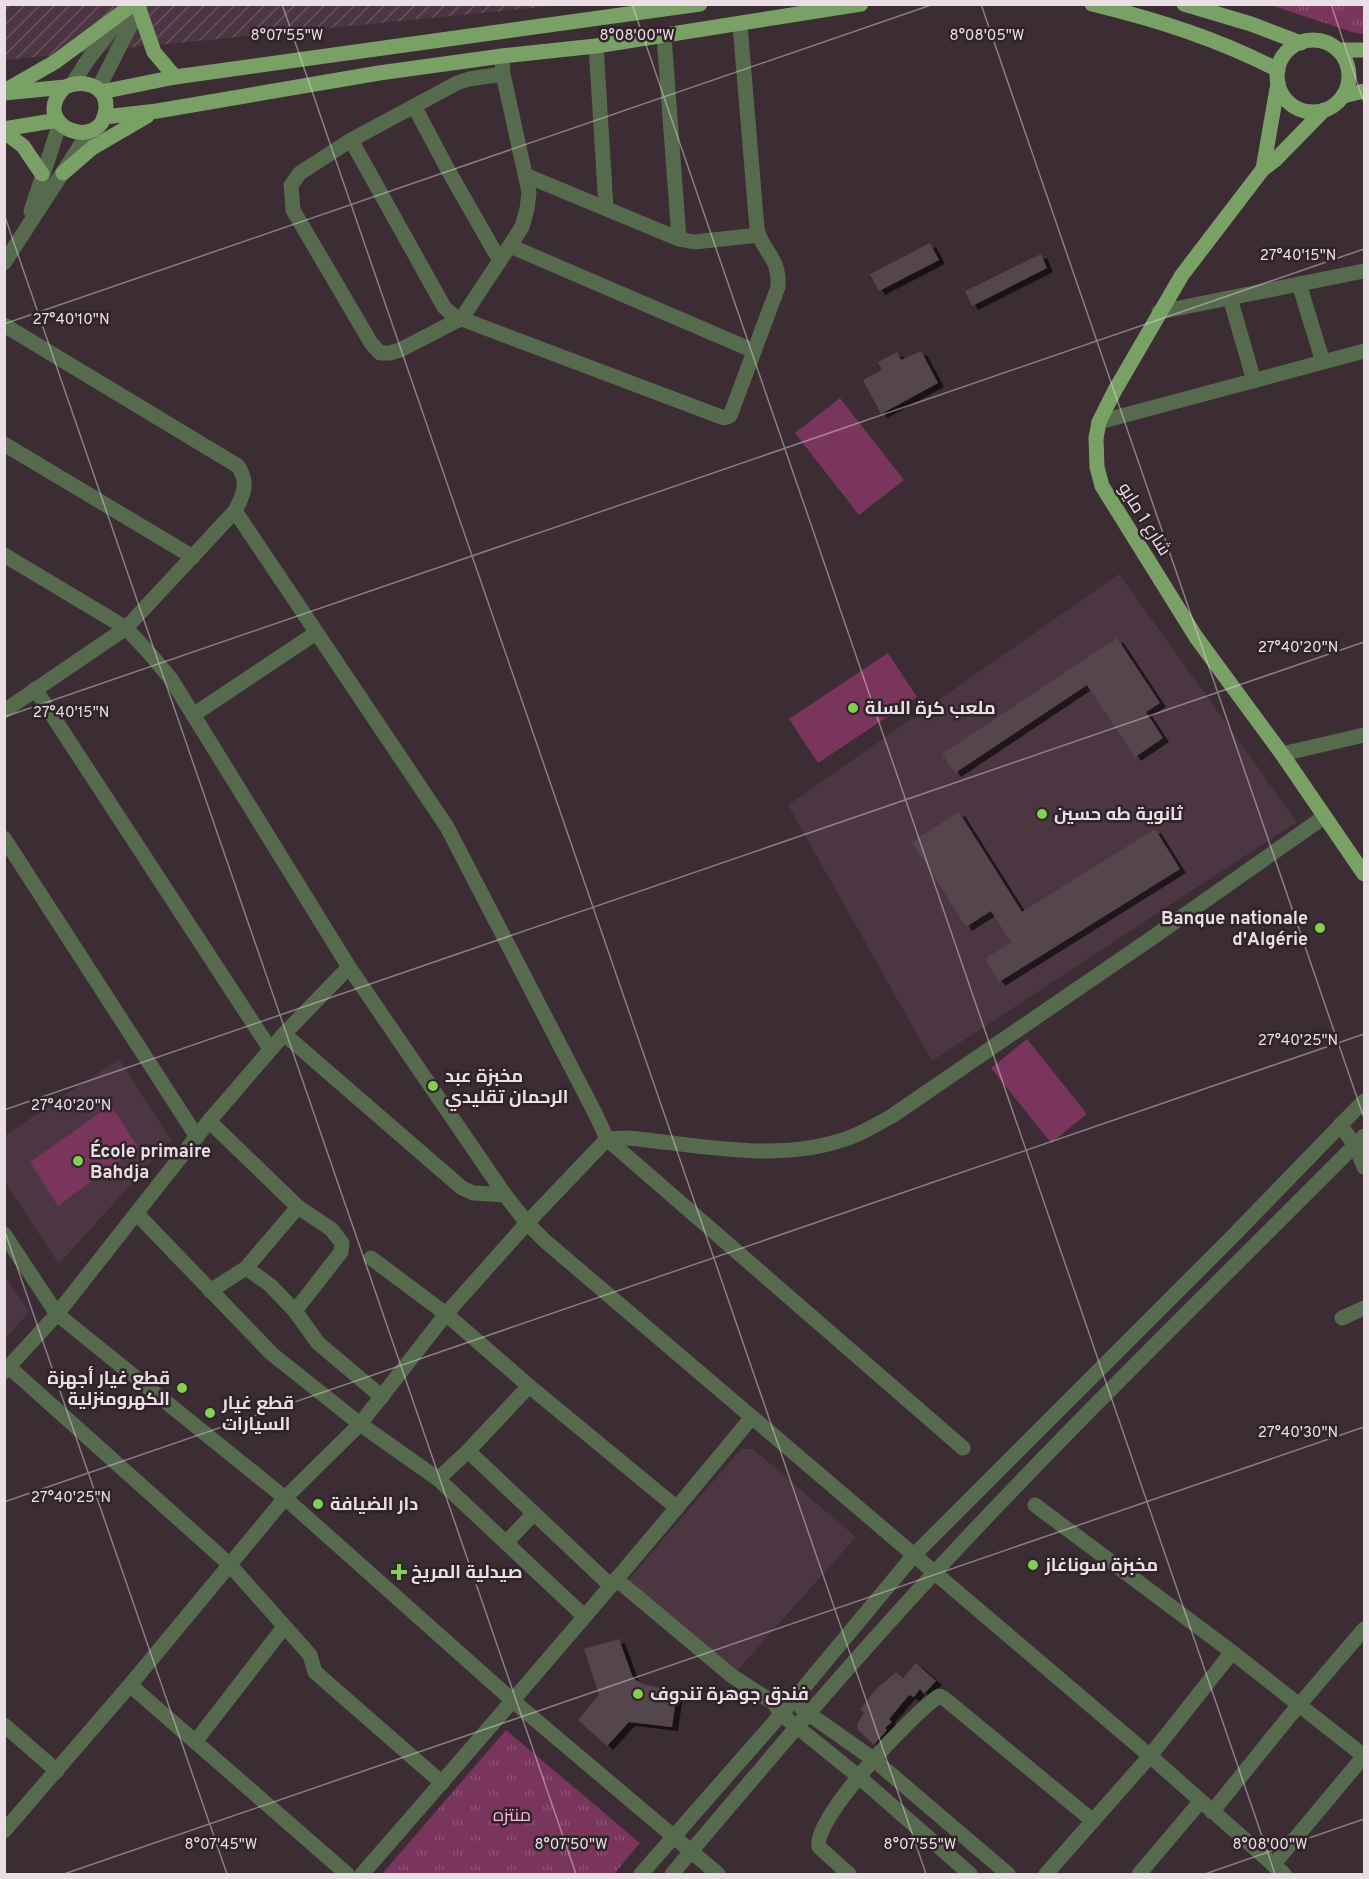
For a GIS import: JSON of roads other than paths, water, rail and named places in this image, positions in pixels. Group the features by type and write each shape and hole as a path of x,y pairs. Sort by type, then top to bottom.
{"main road":[{"path":"99,91 175,77 700,4"},
{"path":"104,117 157,111 502,56 596,46 740,25 861,4"},
{"path":"1092,4 1152,19 1212,39 1278,76"},
{"path":"1184,4 1251,24 1301,43 1320,41 1338,50 1344,58 1349,77 1343,96 1335,105 1324,110 1312,112 1300,110 1282,94 1278,76 1286,54 1301,43"},
{"path":"4,92 56,62 135,7 154,52 175,77"},
{"path":"1338,50 1365,50"},
{"name":"شارع 1 مايو","path":"1263,169 1278,76"},
{"path":"4,92 84,82 99,91 106,106 104,117 98,126 88,132 73,132 59,122 54,111 59,93 69,85"},
{"path":"1343,96 1365,91"},
{"name":"شارع 1 مايو","path":"1324,110 1275,160 1263,169 1182,275 1159,312 1099,422 1096,438 1097,467 1102,486 1196,637 1365,874"},
{"path":"63,173 114,133 157,111"},
{"path":"4,131 59,122"},
{"path":"4,131 23,146 42,174"}],"street":[{"path":"69,85 135,7"},
{"path":"99,91 135,7"},
{"path":"351,141 444,307 454,316 724,418 730,416 733,410 778,287 779,275 759,235 740,25"},
{"path":"664,36 679,239"},
{"path":"596,46 606,208"},
{"path":"502,56 503,75 529,192 522,227 462,318 400,350 380,353 371,343 293,210 291,185 300,173 351,141 457,83 503,75"},
{"path":"414,106 500,261"},
{"path":"24,231 59,122"},
{"path":"4,263 88,132"},
{"path":"525,175 679,239 694,242 759,235"},
{"path":"510,246 754,351"},
{"path":"1159,312 1365,271"},
{"path":"1299,284 1323,362"},
{"path":"1230,298 1254,381"},
{"path":"4,325 238,466 244,475 246,486 235,511 126,628 4,711"},
{"path":"1099,422 1365,351"},
{"path":"4,444 193,557"},
{"path":"235,511 447,827 607,1139 963,1448"},
{"path":"4,555 126,628 171,679 349,967 505,1195 527,1223 545,1241 1150,1756 1279,1870 1364,1756 1232,1652 1035,1505"},
{"path":"193,715 316,633"},
{"path":"35,689 270,1049"},
{"path":"1281,754 1365,735"},
{"path":"4,1831 130,1685 285,1498 360,1424 446,1314 527,1223 607,1139 628,1138 772,1152 813,1147 852,1137 892,1116 1324,817"},
{"path":"4,838 197,1137"},
{"path":"349,967 270,1049 209,1121 57,1314 7,1369 229,1564 310,1655 315,1672 442,1783"},
{"path":"284,1034 462,1188 473,1193 505,1195"},
{"path":"641,1875 782,1706 914,1555 1365,1101"},
{"path":"209,1121 298,1207 331,1229 342,1243 341,1252 295,1311"},
{"path":"1340,1125 1360,1140 1365,1167"},
{"path":"672,1875 810,1713 935,1572 1002,1501 1360,1140"},
{"path":"210,1291 246,1268 298,1207"},
{"path":"137,1214 272,1354 360,1424 438,1479 584,1616"},
{"path":"4,1234 57,1314 285,1498 513,1701 718,1875"},
{"path":"371,1258 446,1314 677,1508"},
{"path":"246,1268 270,1285 295,1311 318,1343 382,1397"},
{"path":"1342,1318 1365,1308"},
{"path":"438,1479 468,1451 529,1386"},
{"path":"362,1875 513,1701 752,1417"},
{"path":"468,1451 534,1513 614,1582 732,1676 782,1706 810,1713 873,1759 1008,1875"},
{"path":"506,1543 534,1513"},
{"path":"195,1742 284,1627"},
{"path":"1139,1875 1206,1807 1365,1629"},
{"path":"1046,1875 1150,1756 1232,1652"},
{"path":"130,1685 347,1875"},
{"path":"849,1875 819,1847 818,1842 822,1831 858,1776 936,1698 943,1697 1093,1821"},
{"path":"782,1706 798,1727 858,1776 970,1875"},
{"path":"4,1725 57,1771"}],"place":[{"name":"ملعب كرة السلة","path":"853,708"},
{"name":"ثانوية طه حسين","path":"1042,814"},
{"name":"Banque nationale d'Algérie","path":"1320,928"},
{"name":"مخبزة عبد الرحمان تقليدي","path":"433,1086"},
{"name":"École primaire Bahdja","path":"78,1161"},
{"name":"قطع غيار أجهزة الكهرومنزلية","path":"182,1388"},
{"name":"قطع غيار السيارات","path":"210,1413"},
{"name":"دار الضيافة","path":"318,1504"},
{"name":"مخبزة سوناغاز","path":"1033,1565"},
{"name":"صيدلية المريخ","path":"399,1572"},
{"name":"فندق جوهرة تندوف","path":"638,1694"}],"park label":[{"name":"منتزه","path":"512,1815"}]}
